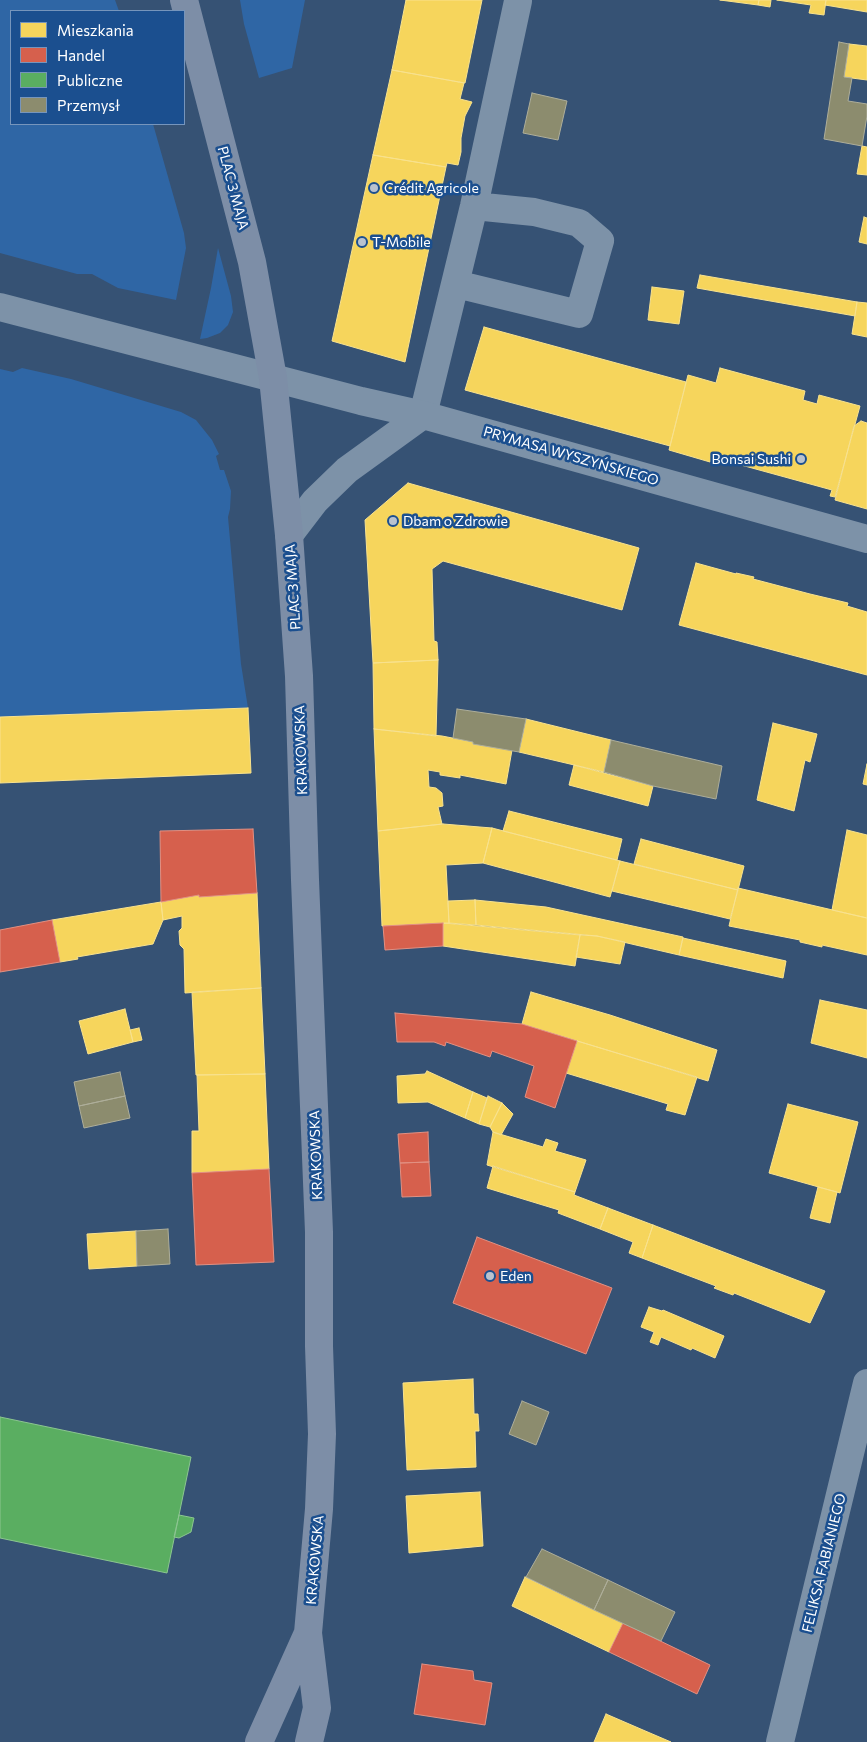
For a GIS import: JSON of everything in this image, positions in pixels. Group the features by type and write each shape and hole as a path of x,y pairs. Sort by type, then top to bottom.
{"main road":[{"name":"PLAC 3 MAJA","path":"184,0 252,262 273,378 289,535 299,676"},
{"name":"KRAKOWSKA","path":"299,676 319,1232 319,1346 322,1434 319,1509 308,1633 318,1708 309,1742"},
{"name":"KRAKOWSKA","path":"259,1742 308,1633"}],"street":[{"path":"289,535 315,500 347,470 423,415 474,206 518,1"},
{"path":"456,284 579,314 600,241 579,223 534,212 474,206"},
{"path":"0,307 273,378"},
{"name":"PRYMASA WYSZYŃSKIEGO","path":"273,378 423,415 867,539"},
{"name":"FELIKSA FABIANIEGO","path":"780,1742 867,1383"}],"shaded area":[{"path":"0,0 115,0 119,10 10,10 10,125 153,125 184,233 186,248 176,300 118,288 92,274 77,274 0,253"},
{"path":"240,0 305,0 292,68 259,78 244,24"},
{"path":"218,248 231,296 233,312 228,325 220,333 200,339 211,288"},
{"path":"22,368 71,379 181,412 196,420 212,440 219,454 216,456 220,470 224,470 231,491 228,517 241,664 248,708 0,717 0,369 13,372"}],"building: Mieszkania":[{"path":"406,0 482,0 465,83 392,70"},
{"path":"720,0 759,0 758,5"},
{"path":"759,0 771,0 770,7 758,5"},
{"path":"777,0 826,0 824,15 809,13 811,5"},
{"path":"826,0 867,0 867,12 825,5"},
{"path":"849,44 867,46 867,80 844,77"},
{"path":"392,70 464,83 460,99 472,102 465,116 458,165 447,163 446,167 373,155"},
{"path":"862,146 867,147 867,175 857,174"},
{"path":"373,155 446,167 405,362 332,341"},
{"path":"864,217 867,218 867,244 859,242"},
{"path":"700,275 857,302 855,316 697,288"},
{"path":"652,287 684,291 679,324 648,320"},
{"path":"857,302 867,303 867,337 852,334"},
{"path":"484,327 686,382 670,446 465,390"},
{"path":"720,368 805,391 803,400 817,404 819,395 860,406 835,497 830,496 832,490 712,457 710,462 669,450 688,375 716,383"},
{"path":"861,421 867,423 867,509 835,500 854,426"},
{"path":"408,483 639,548 622,610 443,561 432,569 434,641 437,642 438,660 373,663 365,520"},
{"path":"696,563 848,603 847,606 867,612 867,675 679,625"},
{"path":"438,660 436,736 374,729 373,663"},
{"path":"248,708 251,773 0,783 0,717"},
{"path":"526,719 611,740 604,772 519,752"},
{"path":"773,723 817,734 810,762 805,760 794,811 757,800"},
{"path":"374,729 442,736 473,742 473,744 512,750 506,784 460,775 460,778 440,775 440,772 428,770 429,787 436,788 442,793 443,806 438,807 442,824 378,831"},
{"path":"867,764 867,785 863,784"},
{"path":"574,765 653,786 648,806 569,785"},
{"path":"509,811 622,839 617,860 503,831"},
{"path":"443,824 492,828 483,863 446,865 449,923 382,926 378,831"},
{"path":"492,828 620,861 610,897 483,863"},
{"path":"847,830 867,835 867,918 832,910"},
{"path":"641,839 744,866 738,890 634,864"},
{"path":"620,861 738,890 730,919 612,891"},
{"path":"738,888 867,918 867,955 729,926"},
{"path":"257,893 261,988 185,993 184,949 180,945 179,931 182,928 182,916 163,920 161,902 199,895 199,897"},
{"path":"475,900 546,907 683,937 679,955 597,936 476,925"},
{"path":"475,900 476,925 449,923 448,901"},
{"path":"161,902 163,920 153,944 77,957 78,959 60,962 52,920"},
{"path":"443,923 580,935 575,966 443,946"},
{"path":"580,935 597,936 625,942 620,964 576,957"},
{"path":"683,938 786,961 783,978 679,955"},
{"path":"261,988 265,1074 196,1075 192,992"},
{"path":"531,992 610,1015 717,1050 708,1081 522,1024"},
{"path":"820,1000 867,1010 867,1058 811,1043"},
{"path":"125,1009 133,1042 88,1054 79,1021"},
{"path":"139,1028 142,1040 133,1042 130,1030"},
{"path":"577,1041 697,1077 685,1115 666,1110 668,1104 566,1073"},
{"path":"427,1071 473,1092 465,1118 428,1102 398,1103 397,1076 425,1074"},
{"path":"265,1074 269,1169 192,1173 192,1131 199,1131 197,1075"},
{"path":"473,1092 487,1098 479,1124 465,1118"},
{"path":"488,1096 502,1103 490,1127 479,1124"},
{"path":"502,1103 513,1114 501,1135 493,1132 490,1127"},
{"path":"788,1104 858,1122 840,1193 769,1173"},
{"path":"493,1132 543,1147 546,1139 558,1143 555,1151 586,1160 575,1192 487,1165"},
{"path":"493,1166 575,1192 574,1195 608,1208 600,1229 558,1213 559,1210 487,1188"},
{"path":"818,1187 837,1192 830,1223 810,1218"},
{"path":"608,1208 653,1225 642,1258 629,1253 633,1242 600,1229"},
{"path":"653,1225 825,1291 810,1323 734,1293 733,1295 714,1288 716,1286 642,1258"},
{"path":"136,1231 137,1266 89,1269 87,1234"},
{"path":"649,1307 663,1310 724,1336 715,1358 661,1337 658,1345 650,1342 654,1332 641,1327"},
{"path":"473,1379 474,1414 478,1414 479,1431 475,1431 476,1467 407,1470 403,1383"},
{"path":"480,1492 483,1546 409,1553 406,1496"},
{"path":"525,1577 623,1623 609,1652 512,1606"},
{"path":"606,1714 643,1730 671,1742 594,1742"}],"building: Handel":[{"path":"253,829 257,893 199,897 199,895 161,902 160,831"},
{"path":"52,920 60,962 0,972 0,930"},
{"path":"443,923 443,946 385,950 383,926"},
{"path":"395,1013 522,1024 577,1041 555,1108 525,1097 534,1066 492,1051 490,1057 446,1042 445,1046 434,1042 397,1042"},
{"path":"428,1132 429,1162 400,1163 398,1134"},
{"path":"429,1162 431,1196 402,1197 400,1163"},
{"path":"269,1169 274,1262 196,1265 192,1173"},
{"path":"477,1237 612,1288 586,1354 453,1303"},
{"path":"623,1623 710,1665 697,1694 609,1652"},
{"path":"422,1664 473,1671 474,1680 492,1683 485,1725 414,1714"}],"building: Publiczne":[{"path":"0,1417 191,1457 167,1573 0,1538"},
{"path":"179,1515 194,1518 191,1532 179,1538 174,1537"}],"building: Przemysł":[{"path":"839,42 849,44 844,77 852,78 848,101 867,104 862,146 824,139"},
{"path":"532,93 567,101 558,140 523,133"},
{"path":"457,709 526,719 519,752 473,744 473,742 453,738"},
{"path":"611,740 722,766 716,799 653,786 604,772"},
{"path":"120,1072 125,1096 79,1106 74,1082"},
{"path":"125,1096 130,1118 84,1128 79,1106"},
{"path":"168,1229 170,1264 137,1266 136,1231"},
{"path":"522,1401 549,1412 536,1445 509,1434"},
{"path":"542,1549 608,1580 594,1610 526,1577"},
{"path":"608,1580 675,1612 661,1641 594,1610"}],"place":[{"name":"Crédit Agricole","path":"374,188"},
{"name":"T-Mobile","path":"362,242"},
{"name":"Bonsai Sushi","path":"801,459"},
{"name":"Dbam o Zdrowie","path":"393,521"},
{"name":"Eden","path":"490,1276"}]}
